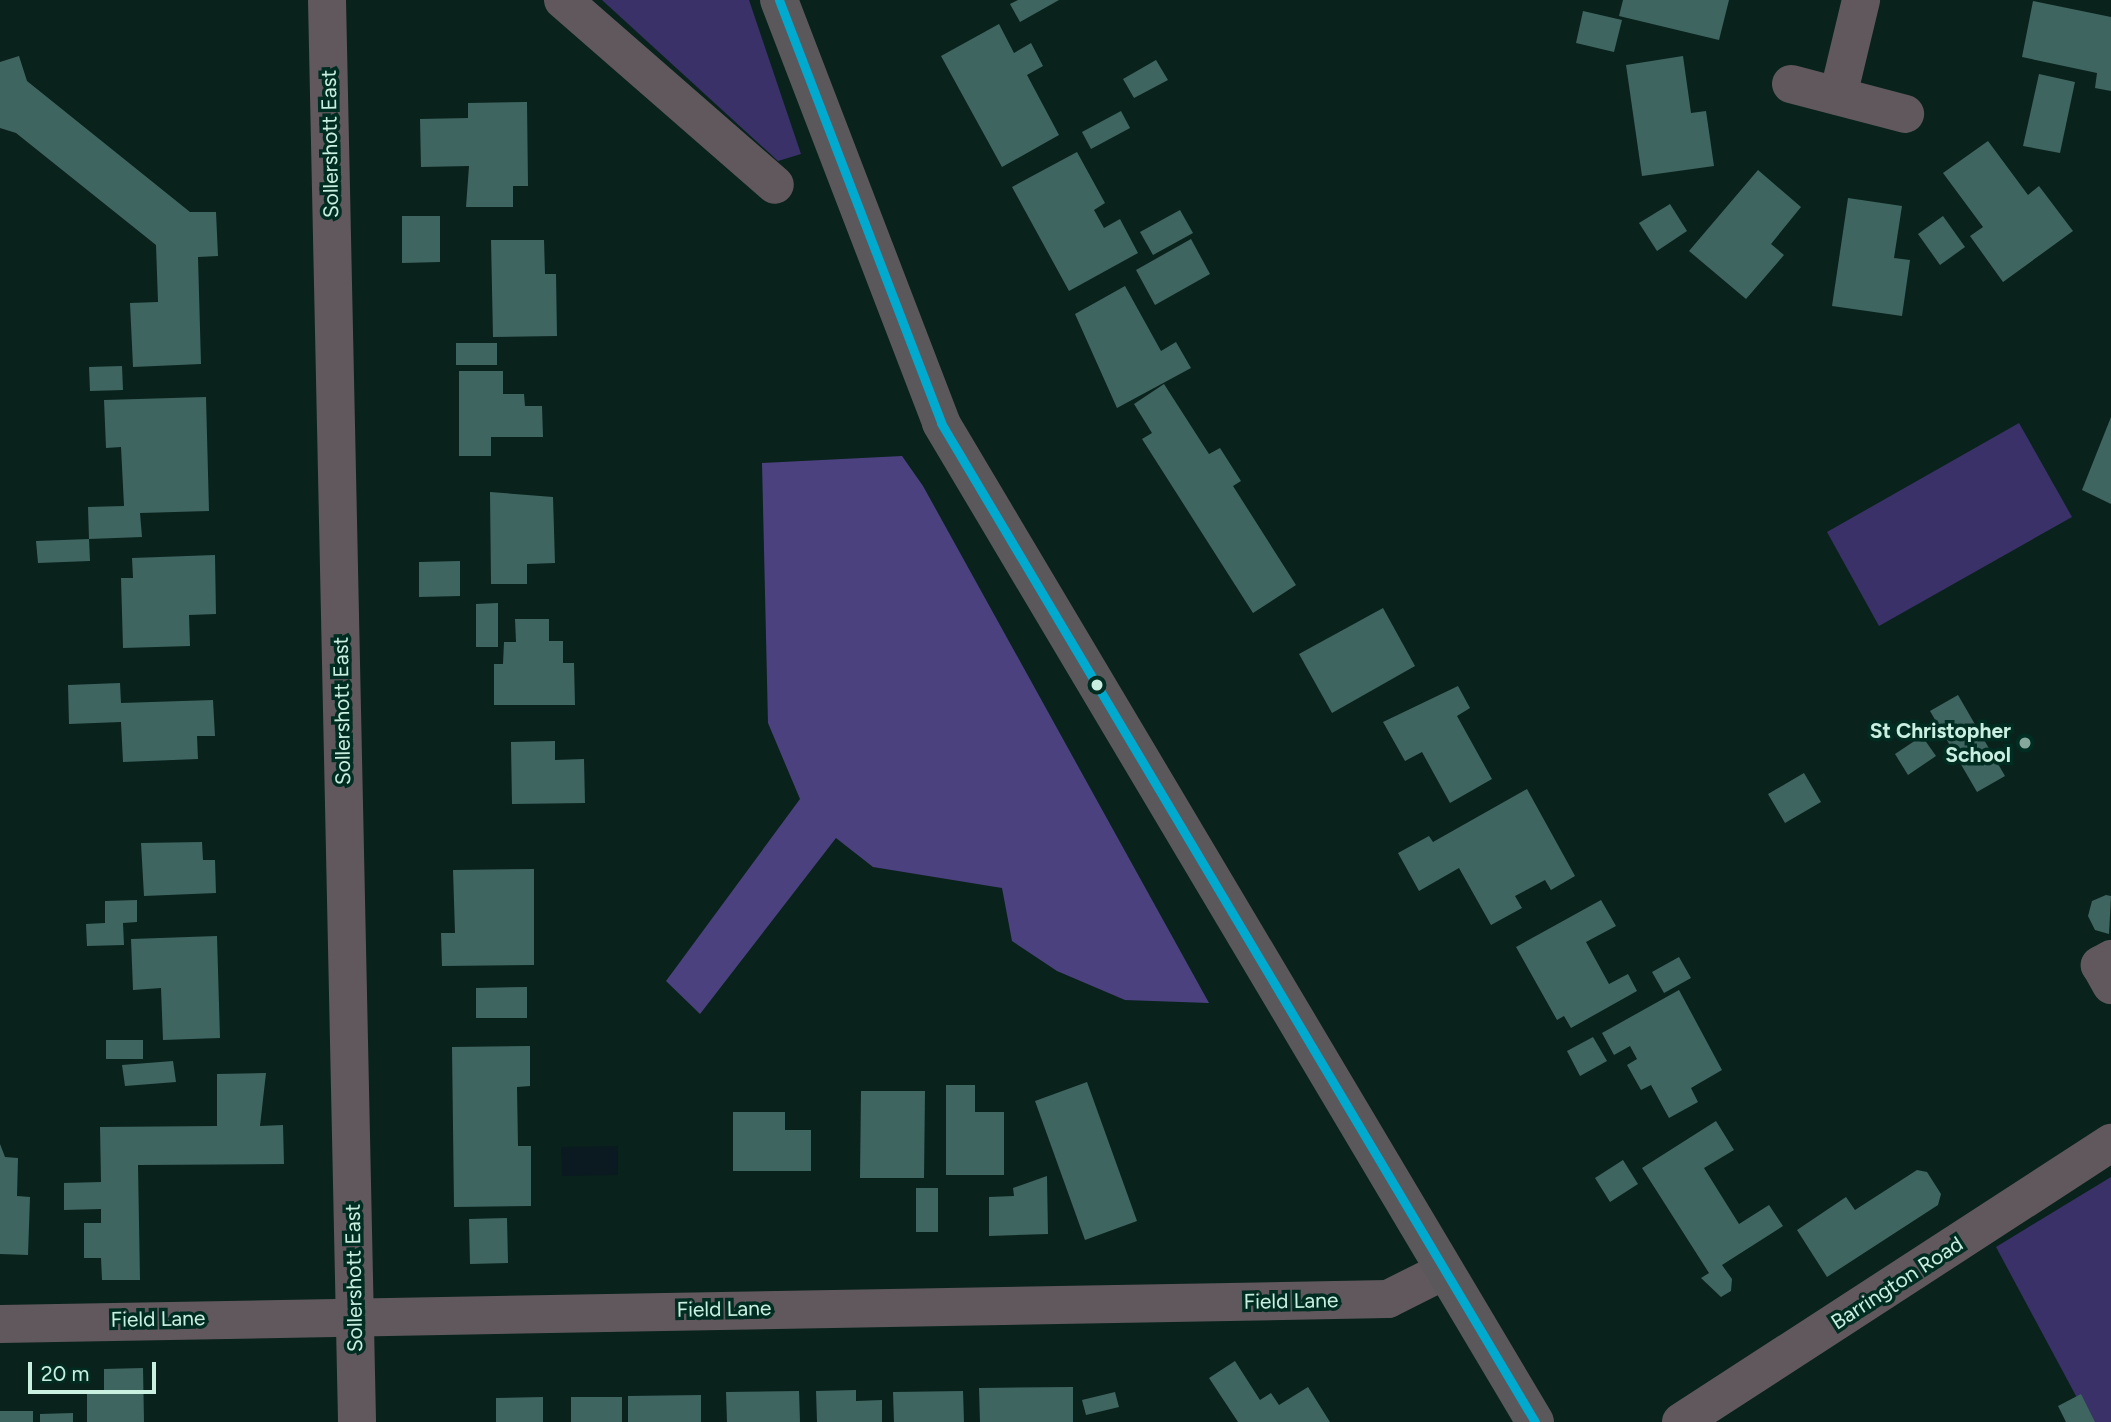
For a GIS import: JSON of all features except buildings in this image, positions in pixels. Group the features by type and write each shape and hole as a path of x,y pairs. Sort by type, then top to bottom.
{"main road":[{"path":"779,0 941,423 1443,1272 1535,1422"}],"street":[{"name":"Sollershott East","path":"327,0 357,1422"},
{"path":"563,0 775,185"},
{"path":"1838,96 1861,0"},
{"path":"1791,84 1905,114"},
{"path":"2111,959 2100,965 2111,985"},
{"name":"Barrington Road","path":"1681,1422 2111,1143"},
{"name":"Field Lane","path":"0,1324 354,1314 1388,1299 1443,1272"}],"shaded area":[{"path":"602,0 749,0 801,154 778,161"},
{"path":"2019,423 2072,517 1879,626 1827,532"},
{"path":"902,456 923,486 1209,1003 1125,1000 1057,971 1012,941 1002,888 873,867 836,838 700,1014 666,981 800,799 768,723 762,463"},
{"path":"618,1146 618,1175 562,1176 561,1147"},
{"path":"2111,1177 2111,1422 2090,1422 1996,1247"}],"transit line":[{"path":"779,0 941,423 1535,1422"}],"place":[{"name":"St Christopher School","path":"2025,743"}]}
